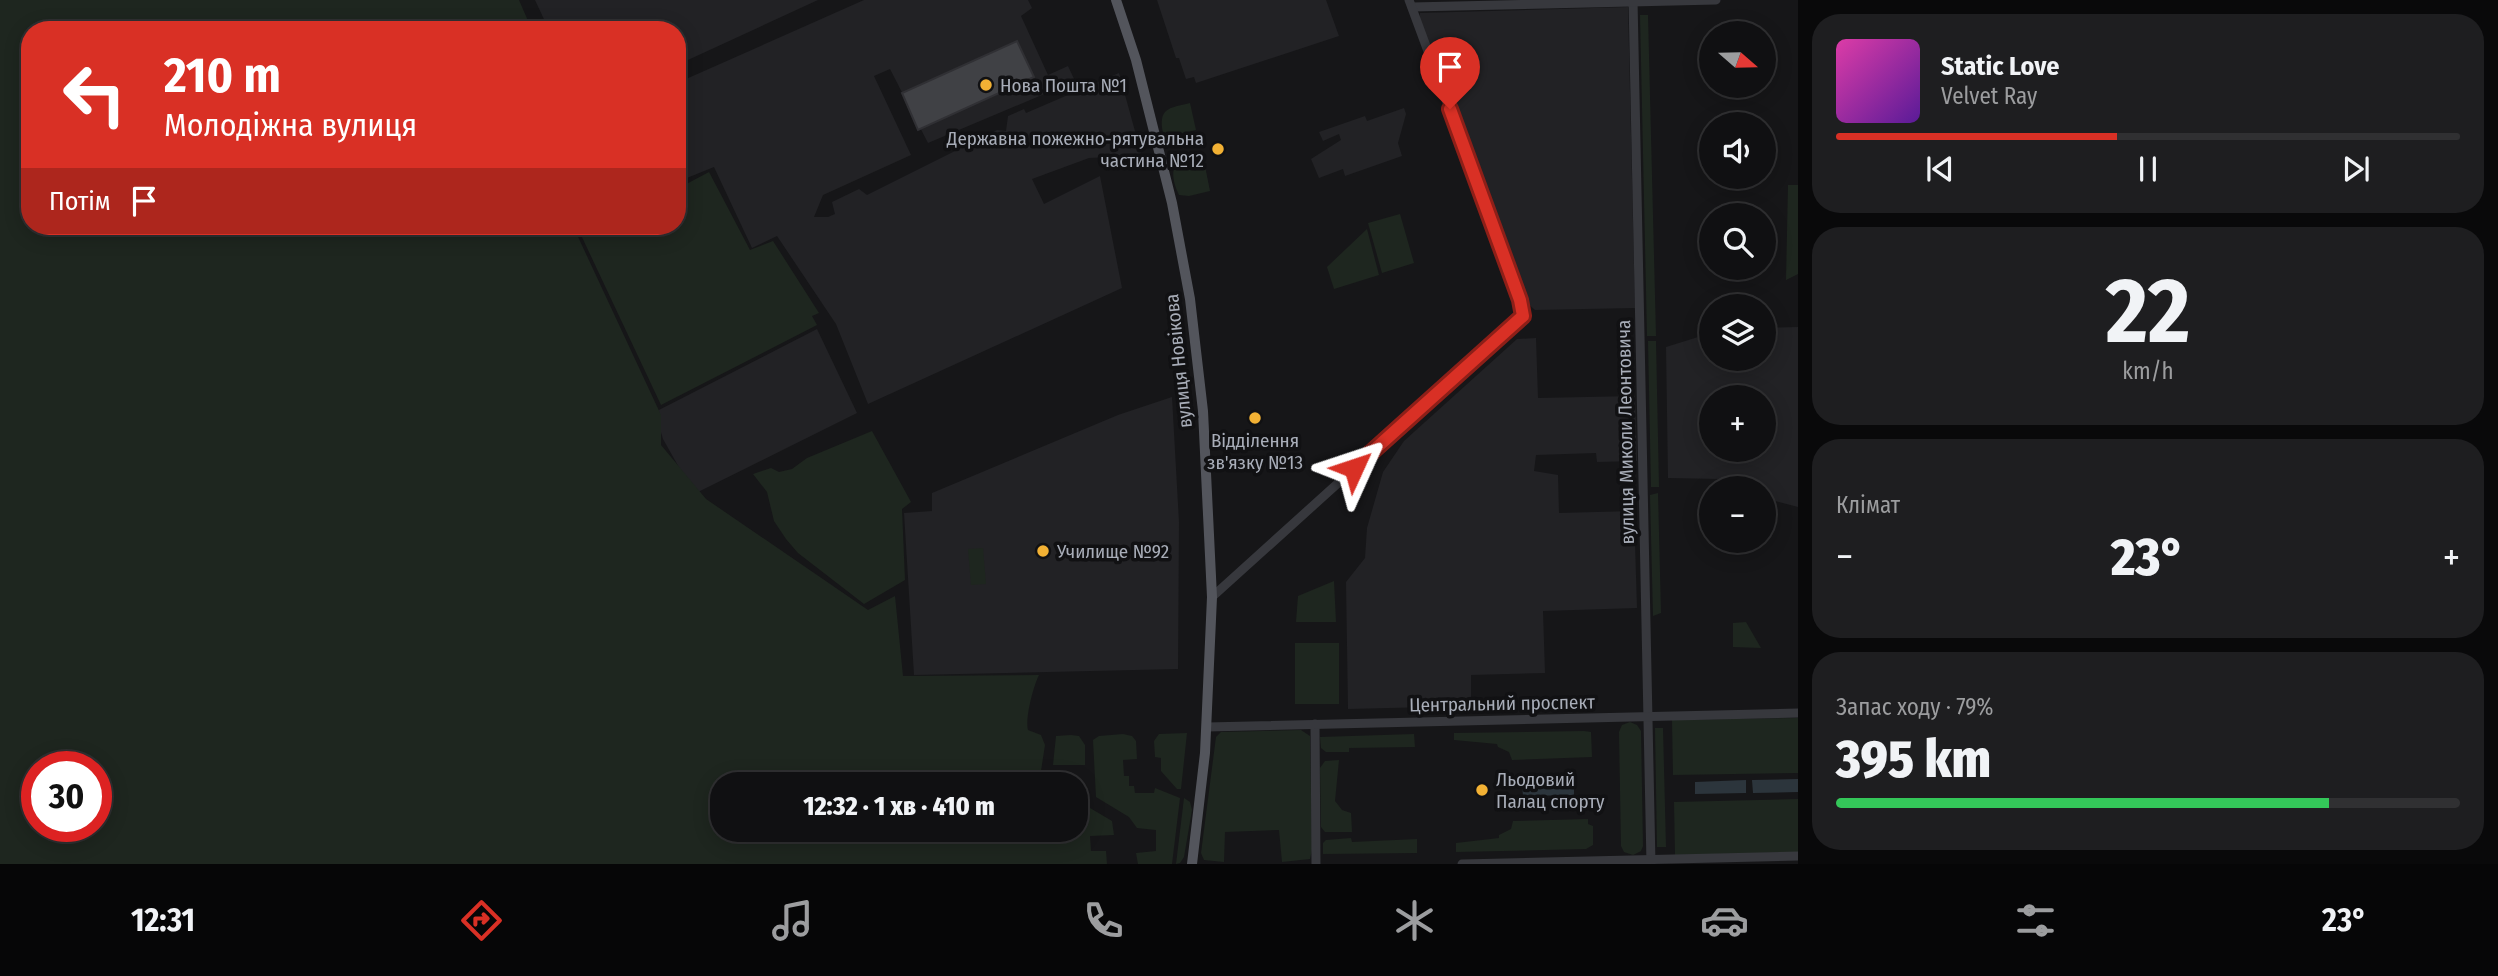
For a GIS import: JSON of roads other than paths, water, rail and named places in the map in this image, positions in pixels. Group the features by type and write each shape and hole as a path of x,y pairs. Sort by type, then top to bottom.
{"main road":[{"name":"вулиця Новікова","path":"1116,0 1136,60 1172,203 1190,299 1203,411 1212,597 1207,727 1192,864"}],"street":[{"path":"1212,597 1523,316 1520,300 1410,4 1716,0"},
{"name":"вулиця Миколи Леонтовича","path":"1633,1 1651,862"},
{"name":"Центральний проспект","path":"1207,727 1798,713"},
{"path":"1315,724 1316,864"},
{"path":"1462,864 1651,862 1798,856"}],"place":[{"name":"Нова Пошта №1","path":"986,85"},
{"name":"Державна пожежно-рятувальна частина №12","path":"1218,149"},
{"name":"Відділення зв'язку №13","path":"1255,418"},
{"name":"Училище №92","path":"1043,551"},
{"name":"Льодовий Палац спорту","path":"1482,790"}]}
